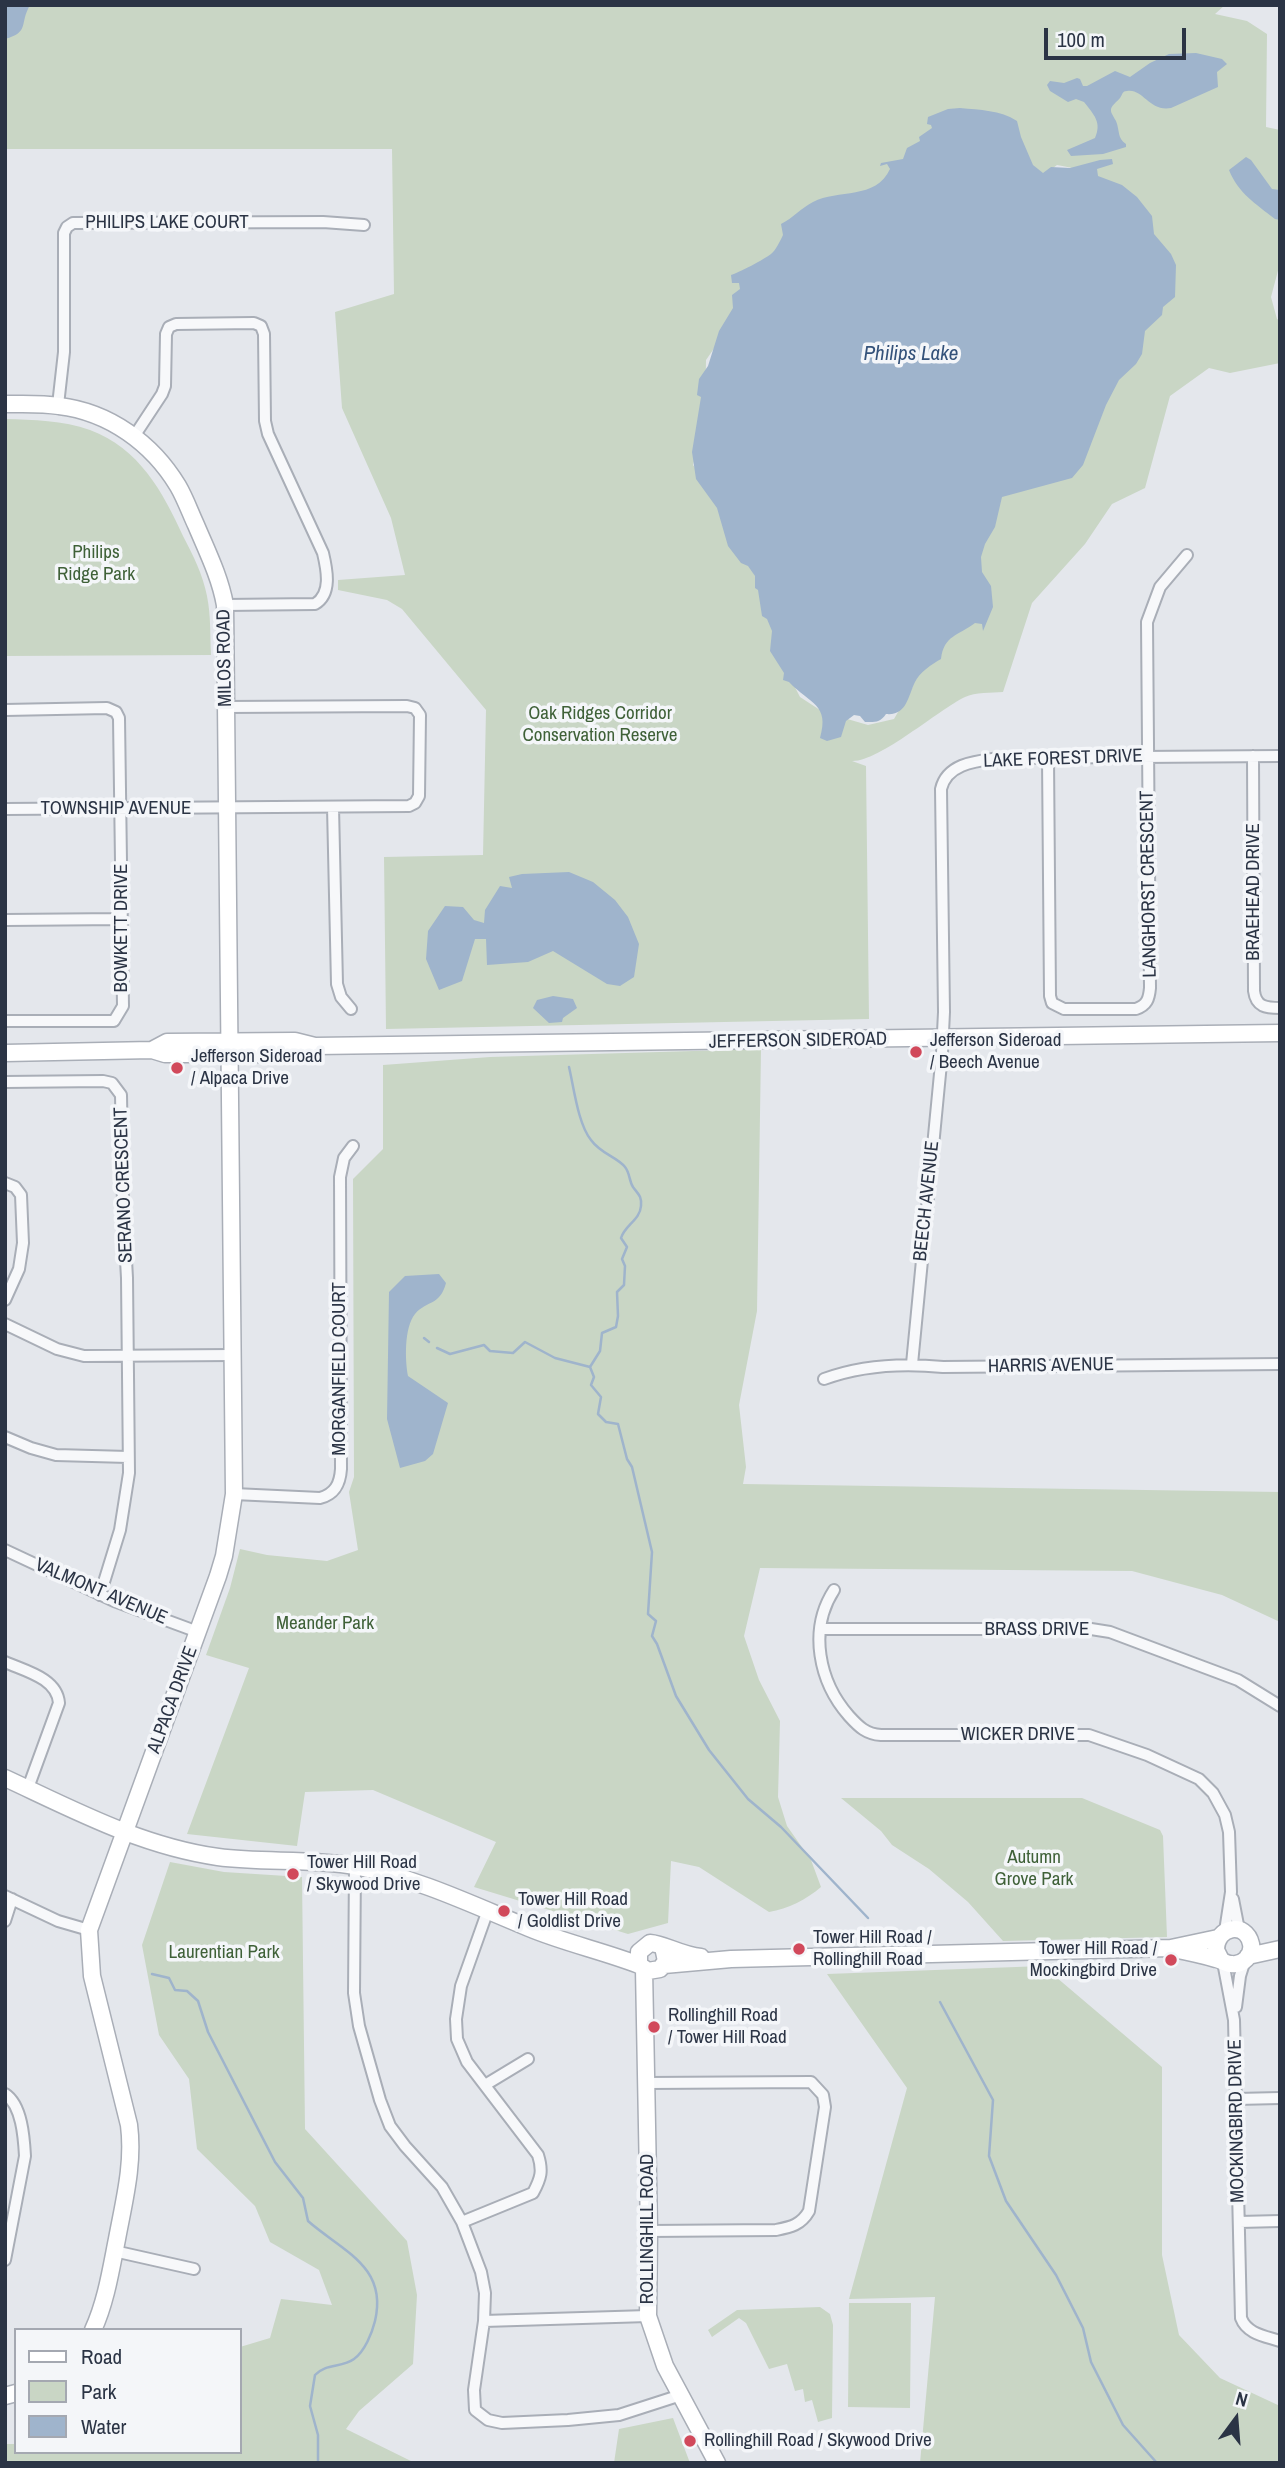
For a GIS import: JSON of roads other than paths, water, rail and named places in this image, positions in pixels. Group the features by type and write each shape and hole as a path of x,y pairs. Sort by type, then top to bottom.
{"street":[{"name":"PHILIPS LAKE COURT","path":"58,405 64,352 64,233 73,223 323,222 364,225"},
{"path":"135,435 165,386 166,334 169,327 176,324 254,323 261,326 264,334 265,421 268,434 318,542 326,566 327,586 322,600 315,604 225,605"},
{"name":"MILOS ROAD","path":"5,404 58,405 96,416 135,435 157,457 179,488 211,559 225,605 229,1048"},
{"path":"1147,757 1147,622 1160,587 1187,555"},
{"name":"TOWNSHIP AVENUE","path":"5,810 409,806 415,803 419,796 420,715 415,708 226,707"},
{"name":"BOWKETT DRIVE","path":"5,710 107,708 116,712 120,724 123,1006 114,1021 5,1021"},
{"name":"BRAEHEAD DRIVE","path":"1253,756 1254,991 1259,1004 1265,1008 1280,1008"},
{"name":"LAKE FOREST DRIVE","path":"943,1038 943,782 950,772 971,763 999,758 1280,756"},
{"name":"LANGHORST CRESCENT","path":"1048,758 1052,1003 1064,1009 1136,1009 1146,1003 1150,988 1147,757"},
{"path":"333,807 337,984 341,997 351,1009"},
{"path":"5,920 122,919"},
{"name":"JEFFERSON SIDEROAD","path":"5,1053 152,1050 165,1054 229,1048 296,1054 316,1046 1280,1033"},
{"name":"BEECH AVENUE","path":"912,1364 943,1038"},
{"name":"ALPACA DRIVE","path":"94,2328 103,2304 130,2171 130,2136 92,1976 89,1930 198,1632 223,1556 234,1493 229,1048"},
{"name":"SERANO CRESCENT","path":"5,1082 103,1081 112,1083 121,1095 127,1356"},
{"name":"MORGANFIELD COURT","path":"234,1493 320,1498 328,1496 338,1485 341,1469 340,1177 344,1158 353,1146"},
{"path":"5,1183 15,1187 21,1195 23,1243 19,1269 5,1300"},
{"path":"5,1324 71,1354 233,1355"},
{"path":"100,1595 121,1530 129,1473 127,1356"},
{"name":"HARRIS AVENUE","path":"824,1379 846,1371 912,1364 943,1367 1280,1364"},
{"path":"5,1437 57,1455 128,1457"},
{"name":"VALMONT AVENUE","path":"5,1550 100,1595 198,1632"},
{"name":"WICKER DRIVE","path":"834,1590 824,1605 820,1655 831,1690 847,1713 870,1734 1089,1735 1147,1755 1199,1779 1213,1793 1225,1815 1229,1832 1233,1934"},
{"name":"BRASS DRIVE","path":"820,1629 1091,1629 1110,1632 1238,1680 1280,1706"},
{"path":"5,1662 46,1681 55,1687 58,1695 59,1703 28,1788"},
{"path":"5,1777 124,1833 179,1850 216,1857 355,1866 419,1882 567,1941 615,1955 653,1972 662,1967 731,1959 1171,1948 1233,1934 1280,1947"},
{"path":"355,1866 354,1993 359,2026 380,2100 390,2126 442,2186 461,2222 481,2272 485,2293 484,2320 473,2401 475,2410 488,2420 502,2423 600,2418 619,2415 681,2395"},
{"path":"5,1921 8,1898 58,1921 89,1930"},
{"path":"461,2222 533,2193 542,2169 538,2155 467,2062 457,2039 456,2020 461,1986 488,1910"},
{"path":"1233,1934 1251,1949 1247,1958"},
{"path":"1222,1961 1216,1950 1233,1934"},
{"path":"567,1941 617,1948 641,1947 650,1943 686,1956 731,1959"},
{"path":"641,1947 637,1956 641,1967"},
{"path":"662,1967 667,1956 663,1947"},
{"path":"1171,1948 1235,1965 1280,1947"},
{"name":"MOCKINGBIRD DRIVE","path":"1247,1958 1240,1976 1234,2020 1241,2318 1244,2326 1252,2332 1280,2341"},
{"name":"MOCKINGBIRD DRIVE","path":"1222,1961 1234,2020"},
{"name":"ROLLINGHILL ROAD","path":"641,1967 647,2083 648,2316 665,2366 716,2463"},
{"name":"ROLLINGHILL ROAD","path":"645,2022 662,1967"},
{"path":"485,2085 528,2060"},
{"path":"647,2083 811,2082 823,2095 825,2107 809,2211 804,2220 776,2230 649,2231"},
{"path":"5,2094 15,2104 24,2143 23,2168 5,2260"},
{"path":"1236,2099 1280,2098"},
{"path":"5,2196 17,2198"},
{"path":"1239,2222 1280,2221"},
{"path":"114,2251 194,2269"},
{"path":"484,2320 648,2316"}],"water":[{"path":"5,5 30,5 21,30 5,39"},
{"path":"1196,53 1222,59 1227,64 1217,72 1218,87 1171,108 1157,107 1133,91 1124,92 1111,111 1126,147 1103,154 1071,156 1067,150 1095,138 1097,123 1084,102 1076,99 1068,102 1050,91 1047,85 1050,81 1064,83 1077,78 1083,86 1087,86 1115,71 1130,77 1169,54"},
{"name":"Philips Lake","path":"948,109 997,113 1017,121 1033,165 1043,173 1051,167 1070,168 1112,159 1113,164 1097,169 1098,176 1122,185 1137,197 1152,216 1154,234 1171,254 1176,265 1175,297 1163,307 1162,315 1145,331 1142,354 1136,364 1119,380 1106,405 1083,465 1072,478 1002,497 995,527 981,557 982,572 991,586 993,607 983,631 982,624 975,623 949,640 941,659 919,675 906,704 898,712 886,714 874,722 865,722 860,716 854,715 846,721 841,737 827,741 820,738 820,711 789,682 783,680 784,673 770,651 772,631 767,619 762,616 755,576 728,546 717,508 696,479 692,452 701,397 697,395 699,379 708,366 719,331 733,308 732,295 740,289 739,283 732,283 731,275 771,254 783,235 781,224 809,204 876,185 890,169 887,164 880,166 881,163 903,159 907,148 920,141 919,137 932,128 927,124 928,117"},
{"path":"1246,157 1272,189 1280,190 1280,220 1248,198 1233,178 1229,170"},
{"path":"569,872 593,882 615,900 628,917 639,944 634,977 620,986 607,984 553,951 528,962 487,965 486,939 475,939 462,981 439,990 426,959 428,931 445,906 463,907 474,920 484,923 485,910 500,886 512,888 509,877"},
{"path":"553,996 573,999 577,1008 563,1018 562,1022 549,1023 533,1008 537,1000"},
{"path":"439,1274 446,1283 440,1296 411,1320 406,1344 406,1362 408,1376 448,1403 433,1454 425,1461 400,1468 387,1419 389,1292 405,1276"}],"waterway":[{"path":"569,1067 587,1133 599,1149 625,1167 641,1203 638,1215 621,1238 627,1247 622,1259 625,1266 624,1285 617,1292 616,1327 602,1333 600,1351 590,1367"},
{"path":"424,1338 429,1342"},
{"path":"437,1348 450,1354 484,1345 490,1351 513,1353 525,1342 555,1358 590,1367"},
{"path":"590,1367 594,1377 591,1385 601,1397 598,1414 606,1422 618,1424 627,1459 632,1467 652,1552 648,1614 656,1621 652,1636 676,1696 709,1750 748,1799 781,1827 868,1918"},
{"path":"152,1974 169,1978 175,1990 187,1991 198,2001 208,2032 275,2162 303,2198 308,2221 348,2251 368,2273 375,2286 375,2321 362,2351 349,2362 324,2369 315,2375 310,2406 318,2435 318,2463"},
{"path":"940,2002 993,2100 989,2156 1006,2201 1056,2275 1083,2328 1091,2362 1123,2425 1157,2463"}],"place":[{"name":"Jefferson Sideroad / Beech Avenue","path":"916,1052"},
{"name":"Jefferson Sideroad / Alpaca Drive","path":"177,1068"},
{"name":"Tower Hill Road / Skywood Drive","path":"293,1874"},
{"name":"Tower Hill Road / Goldlist Drive","path":"504,1911"},
{"name":"Tower Hill Road / Rollinghill Road","path":"799,1949"},
{"name":"Tower Hill Road / Mockingbird Drive","path":"1171,1960"},
{"name":"Rollinghill Road / Tower Hill Road","path":"654,2027"},
{"name":"Rollinghill Road / Skywood Drive","path":"690,2441"}],"park label":[{"name":"Philips Ridge Park","path":"96,564"},
{"name":"Oak Ridges Corridor Conservation Reserve","path":"600,725"},
{"name":"Meander Park","path":"325,1624"},
{"name":"Autumn Grove Park","path":"1034,1869"},
{"name":"Laurentian Park","path":"224,1953"}]}
